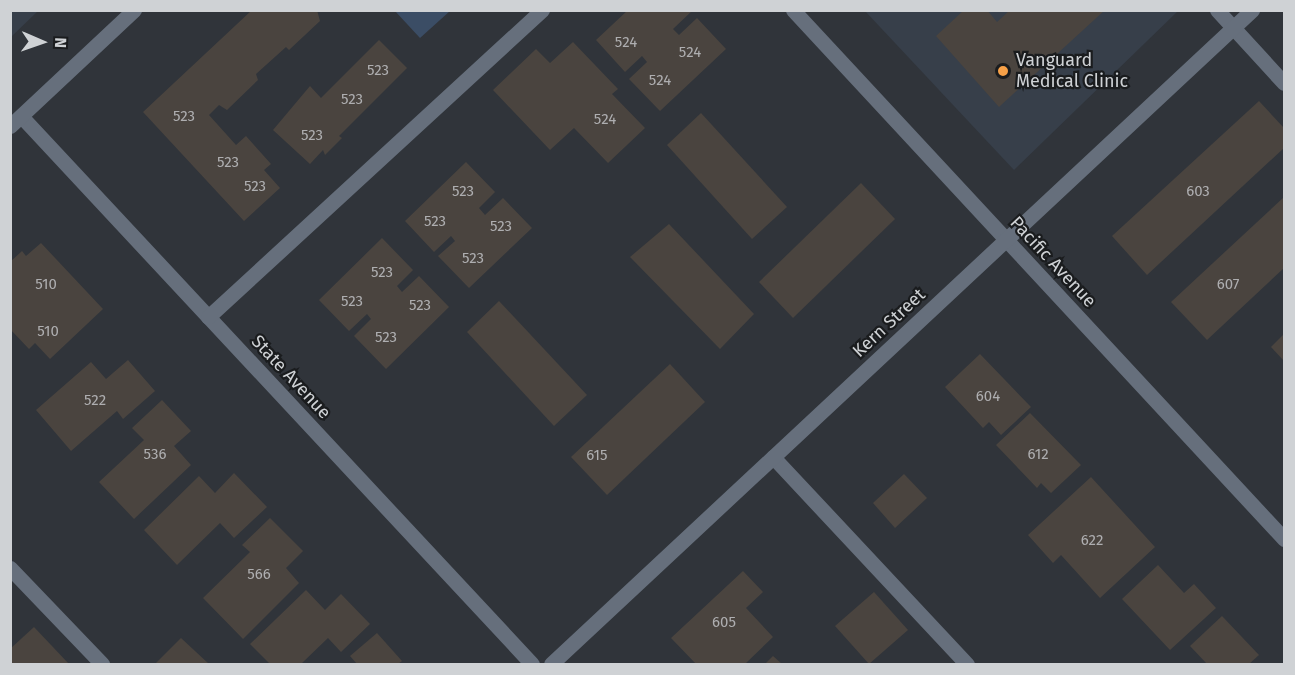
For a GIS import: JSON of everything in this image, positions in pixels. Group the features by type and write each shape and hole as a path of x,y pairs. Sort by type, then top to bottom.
{"street":[{"path":"16,121 134,10"},
{"path":"208,317 542,10"},
{"name":"Pacific Avenue","path":"793,10 1284,539"},
{"path":"1217,10 1284,83"},
{"name":"Kern Street","path":"551,664 1252,10"},
{"name":"State Avenue","path":"16,121 208,317 532,664"},
{"path":"773,457 967,664"},
{"path":"10,568 102,664"}],"shaded area":[{"path":"11,10 38,10 38,11 11,37"},
{"path":"395,11 450,11 420,38"},
{"path":"865,11 1178,11 1014,170"}],"building":[{"path":"252,10 317,10 320,21 289,50 286,47 256,74 258,80 227,110 219,105 209,115 236,145 246,136 271,164 264,170 280,188 244,221 143,112"},
{"path":"628,10 693,10 673,29 679,35 697,18 726,49 660,111 629,79 647,62 642,56 625,72 596,40"},
{"name":"Vanguard Medical Clinic","path":"964,10 987,10 997,22 1010,10 1105,10 999,107 936,36"},
{"path":"379,40 407,68 339,136 342,138 325,155 323,150 310,164 273,130 310,86 321,98"},
{"path":"573,42 618,89 612,94 645,128 608,163 574,128 550,150 493,90 536,49 550,63"},
{"path":"1259,101 1284,128 1284,148 1147,275 1112,236"},
{"path":"701,113 787,207 752,239 667,145"},
{"path":"466,162 495,192 479,208 485,215 503,198 532,228 469,288 438,256 455,241 451,236 434,252 405,221"},
{"path":"861,183 895,219 793,318 759,282"},
{"path":"1284,197 1284,268 1207,340 1171,302"},
{"path":"669,224 754,314 720,349 630,257"},
{"path":"382,238 413,270 397,286 402,292 419,276 449,307 386,369 354,336 371,319 367,314 349,331 319,300"},
{"path":"41,243 103,309 50,359 35,343 29,349 10,329 10,262 22,251 26,256"},
{"path":"499,301 587,395 554,426 467,332"},
{"path":"1284,334 1284,361 1271,347"},
{"path":"980,354 1031,407 1001,435 989,422 983,428 945,387"},
{"path":"128,360 155,391 123,419 117,411 71,451 36,410 91,362 106,379"},
{"path":"670,364 705,402 607,495 571,457"},
{"path":"162,400 191,431 174,446 191,465 134,519 99,482 144,440 132,428"},
{"path":"1030,413 1081,465 1051,493 1041,483 1037,488 996,445"},
{"path":"234,473 267,507 234,538 220,523 177,565 144,530 199,476 215,493"},
{"path":"904,474 927,498 895,528 873,503"},
{"path":"1091,477 1155,547 1100,598 1061,555 1053,563 1028,535"},
{"path":"270,518 303,551 286,568 299,583 243,639 203,598 250,552 242,545"},
{"path":"1158,565 1184,593 1194,584 1216,608 1170,650 1122,599"},
{"path":"743,571 763,592 746,608 773,637 745,664 696,664 671,638"},
{"path":"306,590 325,610 341,594 370,624 341,652 328,638 301,664 270,664 250,644"},
{"path":"874,592 908,630 869,664 835,626"},
{"path":"1222,616 1259,655 1249,664 1207,664 1190,646"},
{"path":"34,627 69,664 10,664 10,649"},
{"path":"377,633 402,661 398,664 357,664 350,656"},
{"path":"181,638 209,664 155,664"},
{"path":"773,656 782,664 765,664"}],"place":[{"name":"Vanguard Medical Clinic","path":"1003,71"}]}
